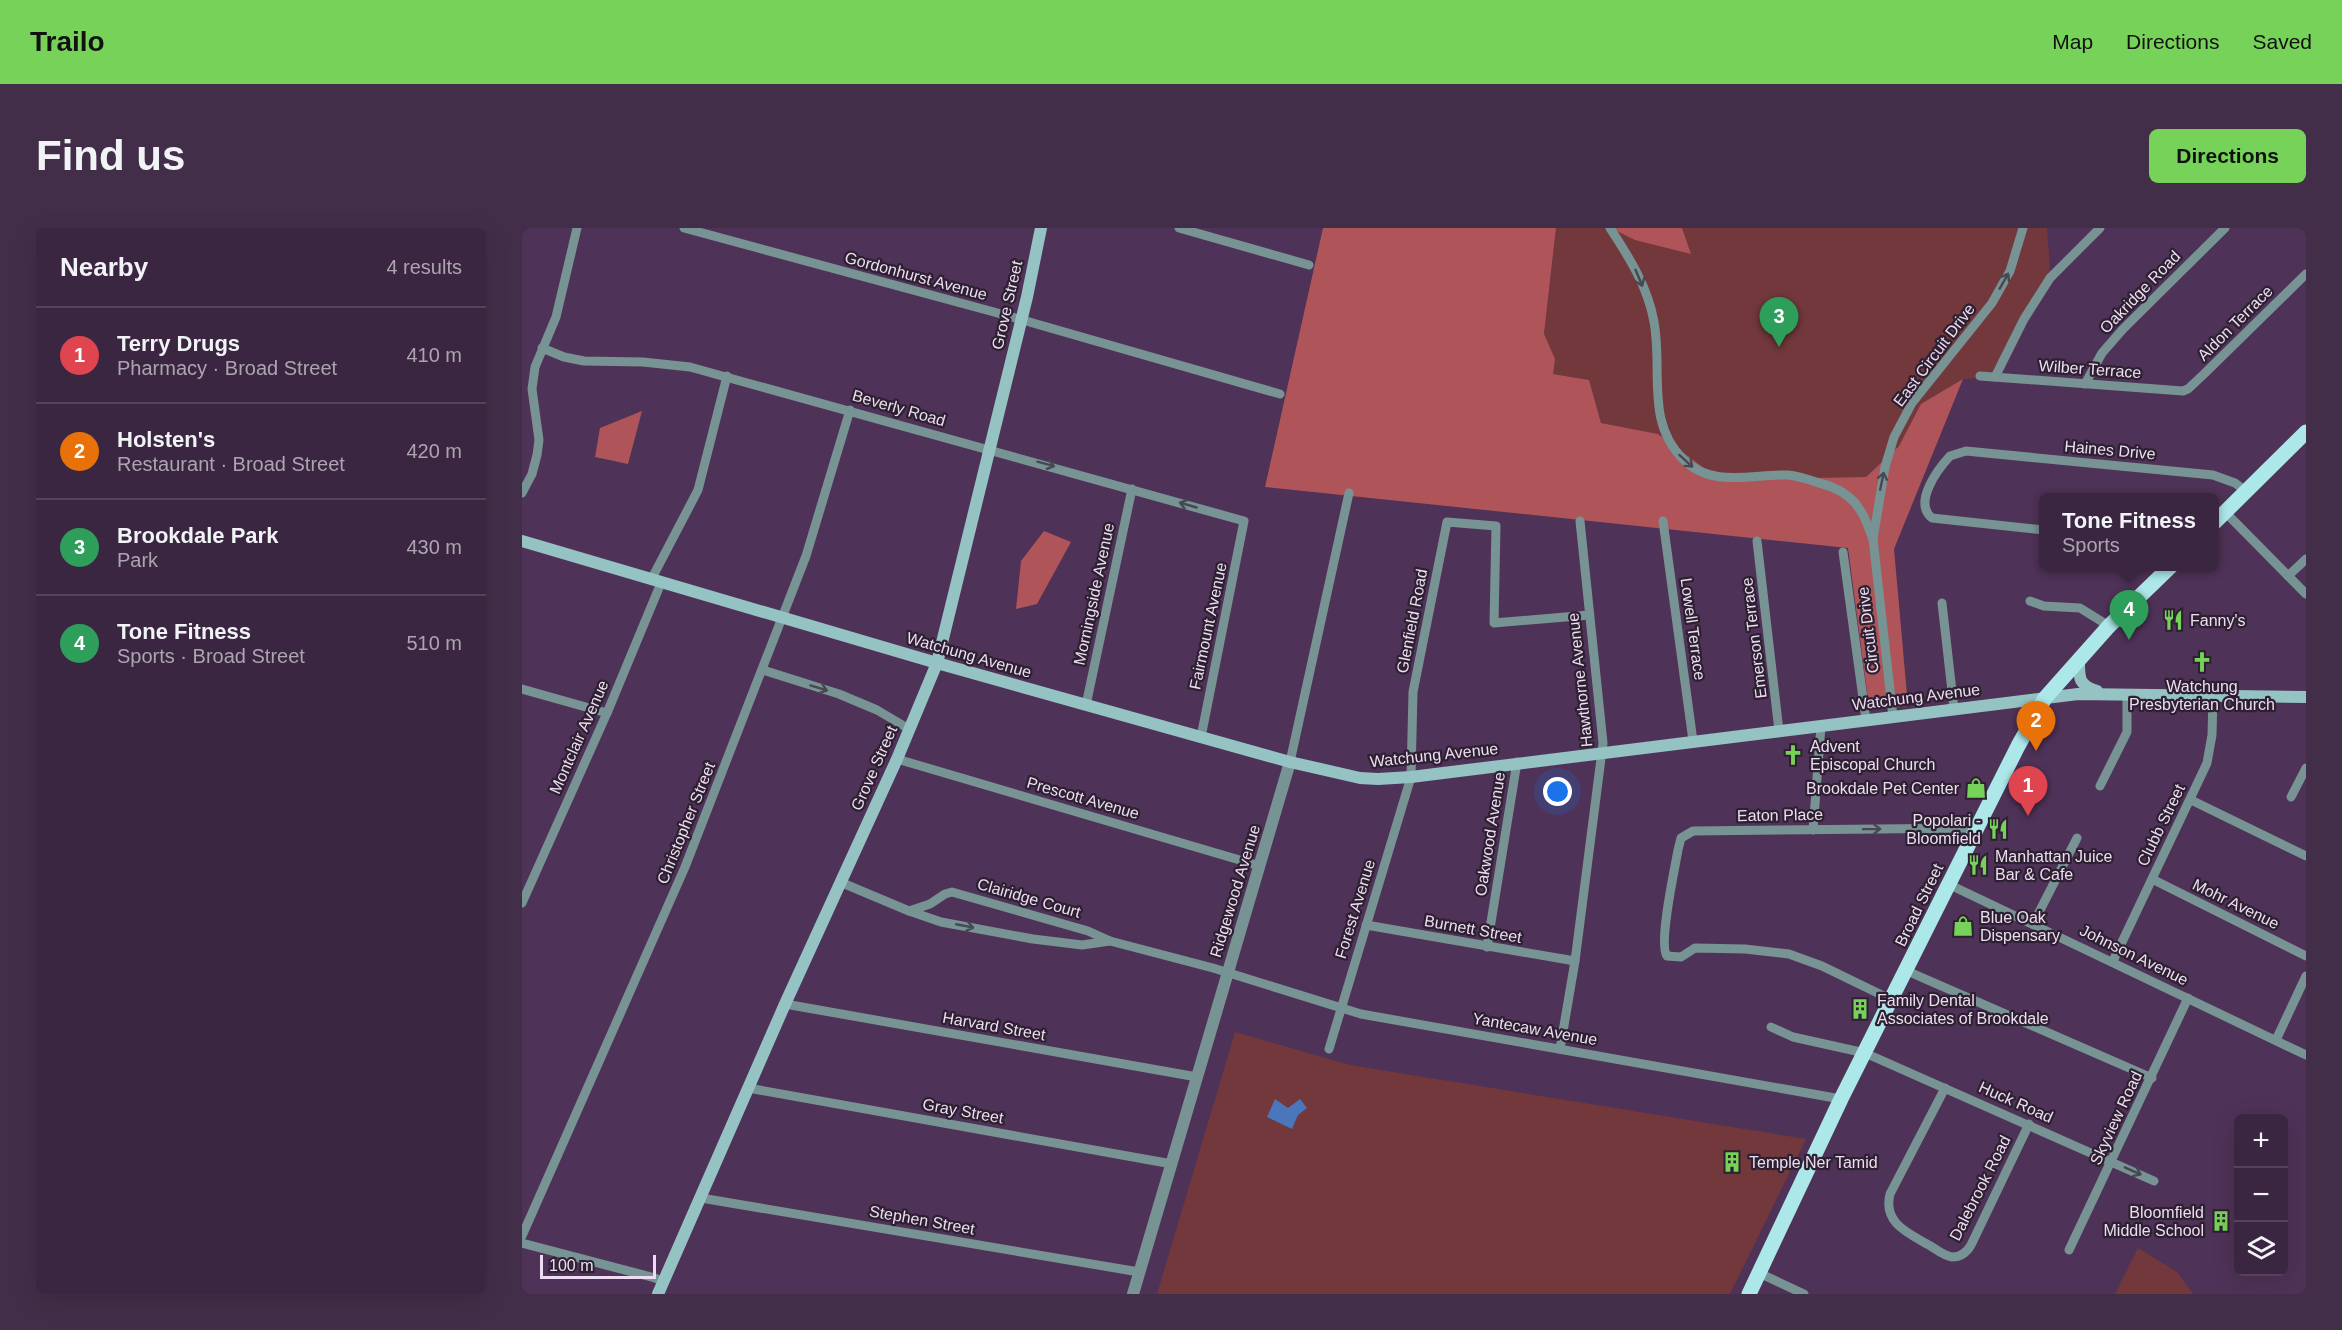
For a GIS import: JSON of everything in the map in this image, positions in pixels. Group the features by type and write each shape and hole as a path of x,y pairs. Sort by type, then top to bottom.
{"main road":[{"name":"Grove Street","path":"661,1288 785,1004 897,759 937,663 1021,320 1041,228"},
{"path":"2220,518 2306,432"},
{"name":"Watchung Avenue","path":"522,541 937,663 1290,762 1360,778 1411,777 2045,698 2104,693 2306,697"},
{"name":"Broad Street","path":"1749,1294 1841,1099 2045,698 2109,626 2166,571"},
{"path":"2079,659 2080,681 2086,688 2104,693"}],"street":[{"path":"522,493 532,474 539,440 532,389 535,367 556,317 577,228"},
{"name":"Gordonhurst Avenue","path":"684,228 1280,394"},
{"path":"1179,228 1309,265"},
{"path":"1610,228 1632,260 1646,292 1654,320 1658,352 1658,411 1666,439 1683,460 1700,473 1724,478 1790,475 1835,488 1854,502 1861,511 1873,539"},
{"name":"East Circuit Drive","path":"1873,539 1879,497 1894,437 1912,403 1992,303 2010,271 2023,228"},
{"path":"1995,377 2024,319 2050,278 2100,228"},
{"name":"Oakridge Road","path":"2085,384 2102,353 2123,329 2225,228"},
{"name":"Aldon Terrace","path":"2183,391 2204,374 2306,274"},
{"name":"Beverly Road","path":"542,348 564,357 584,361 643,362 690,367 727,376 1244,520"},
{"name":"Montclair Avenue","path":"522,903 606,713 656,582 698,490 727,376"},
{"name":"Wilber Terrace","path":"1980,376 2183,391"},
{"name":"Christopher Street","path":"522,1236 685,867 806,556 850,410"},
{"name":"Haines Drive","path":"2039,530 1932,518 1924,509 1927,491 1946,460 1954,453 1966,451 2213,475 2235,483 2247,492"},
{"name":"Morningside Avenue","path":"1086,705 1132,489"},
{"name":"Ridgewood Avenue","path":"1133,1294 1290,762 1349,493"},
{"path":"2220,518 2306,594"},
{"name":"Fairmount Avenue","path":"1201,737 1244,520"},
{"name":"Hawthorne Avenue","path":"1560,1049 1575,962 1602,753 1580,521"},
{"name":"Lowell Terrace","path":"1663,521 1693,741"},
{"name":"Glenfield Road","path":"1411,777 1413,693 1447,522 1496,526 1494,623 1589,615"},
{"name":"Circuit Drive","path":"1873,539 1893,717"},
{"name":"Emerson Terrace","path":"1757,541 1779,731"},
{"path":"1843,552 1866,720"},
{"path":"2288,576 2306,559"},
{"path":"2030,602 2044,606 2080,609 2109,626"},
{"path":"1942,603 1954,709"},
{"path":"763,670 838,694 877,710 909,729"},
{"path":"522,689 606,713"},
{"path":"2100,786 2127,732 2127,694"},
{"name":"Clubb Street","path":"2113,961 2202,777 2211,750 2212,696"},
{"path":"1814,830 1821,726"},
{"name":"Prescott Avenue","path":"897,759 1260,866"},
{"name":"Oakwood Avenue","path":"1487,946 1517,762"},
{"path":"2291,797 2306,768"},
{"name":"Forest Avenue","path":"1329,1049 1411,777"},
{"path":"2191,800 2306,856"},
{"name":"Eaton Place","path":"1892,1000 1822,966 1789,954 1745,949 1695,948 1681,957 1667,956 1663,946 1664,932 1681,838 1693,831 1977,828"},
{"path":"2033,924 2077,838"},
{"name":"Mohr Avenue","path":"2152,879 2306,956"},
{"name":"Clairidge Court","path":"840,882 941,922 1072,944 1110,941"},
{"name":"Johnson Avenue","path":"1948,885 2113,961 2306,1055"},
{"name":"Clairidge Court","path":"909,911 952,892 1088,931 1110,941 1228,973"},
{"path":"939,898 936,911 941,922"},
{"name":"Burnett Street","path":"1366,925 1575,962"},
{"path":"1907,971 2152,1078"},
{"name":"Yantecaw Avenue","path":"1228,973 1341,1009 1841,1099"},
{"path":"2276,1040 2306,976"},
{"name":"Skyview Road","path":"2069,1250 2188,998"},
{"name":"Harvard Street","path":"785,1004 1197,1077"},
{"name":"Huck Road","path":"1771,1027 1793,1037 1865,1053 2154,1181"},
{"name":"Gray Street","path":"748,1088 1172,1164"},
{"name":"Dalebrook Road","path":"1945,1088 1893,1188 1888,1206 1892,1218 1900,1228 1945,1255 1957,1256 1968,1251 2029,1124"},
{"name":"Stephen Street","path":"700,1198 1139,1272"},
{"path":"522,1243 655,1278 661,1288"},
{"path":"1759,1273 1804,1294"}],"shaded area":[{"path":"1323,228 1556,228 1544,334 1555,359 1553,374 1589,380 1601,423 1658,434 1715,476 1757,479 1866,477 1899,446 1921,404 1963,379 1894,549 1908,706 1872,710 1869,707 1848,548 1265,487"},
{"path":"1556,228 1611,228 1690,254 1682,228 2047,228 2051,282 1988,378 1963,379 1922,404 1899,446 1866,477 1757,479 1715,476 1658,434 1601,423 1589,380 1553,374 1544,334"},
{"path":"1611,228 1682,228 1691,254 1635,240"},
{"path":"642,411 628,464 595,457 600,428"},
{"path":"1044,531 1071,542 1037,604 1016,609 1021,561"},
{"path":"1235,1032 1350,1065 1806,1139 1730,1294 1157,1294"},
{"path":"2138,1248 2177,1272 2193,1294 2115,1294"}],"water":[{"path":"1275,1099 1288,1108 1300,1099 1307,1108 1298,1115 1292,1129 1267,1117"}],"place":[{"name":"Brookdale Park","path":"1779,347"},
{"name":"Fanny's","path":"2173,620"},
{"name":"Tone Fitness","path":"2129,640"},
{"name":"Watchung Presbyterian Church","path":"2202,662"},
{"name":"Holsten's","path":"2036,751"},
{"name":"Advent Episcopal Church","path":"1793,755"},
{"name":"Brookdale Pet Center","path":"1976,788"},
{"name":"Terry Drugs","path":"2028,816"},
{"name":"Popolari - Bloomfield","path":"1998,829"},
{"name":"Manhattan Juice Bar & Cafe","path":"1978,865"},
{"name":"Blue Oak Dispensary","path":"1963,926"},
{"name":"Family Dental Associates of Brookdale","path":"1860,1009"},
{"name":"Temple Ner Tamid","path":"1732,1162"},
{"name":"Bloomfield Middle School","path":"2221,1221"}]}
